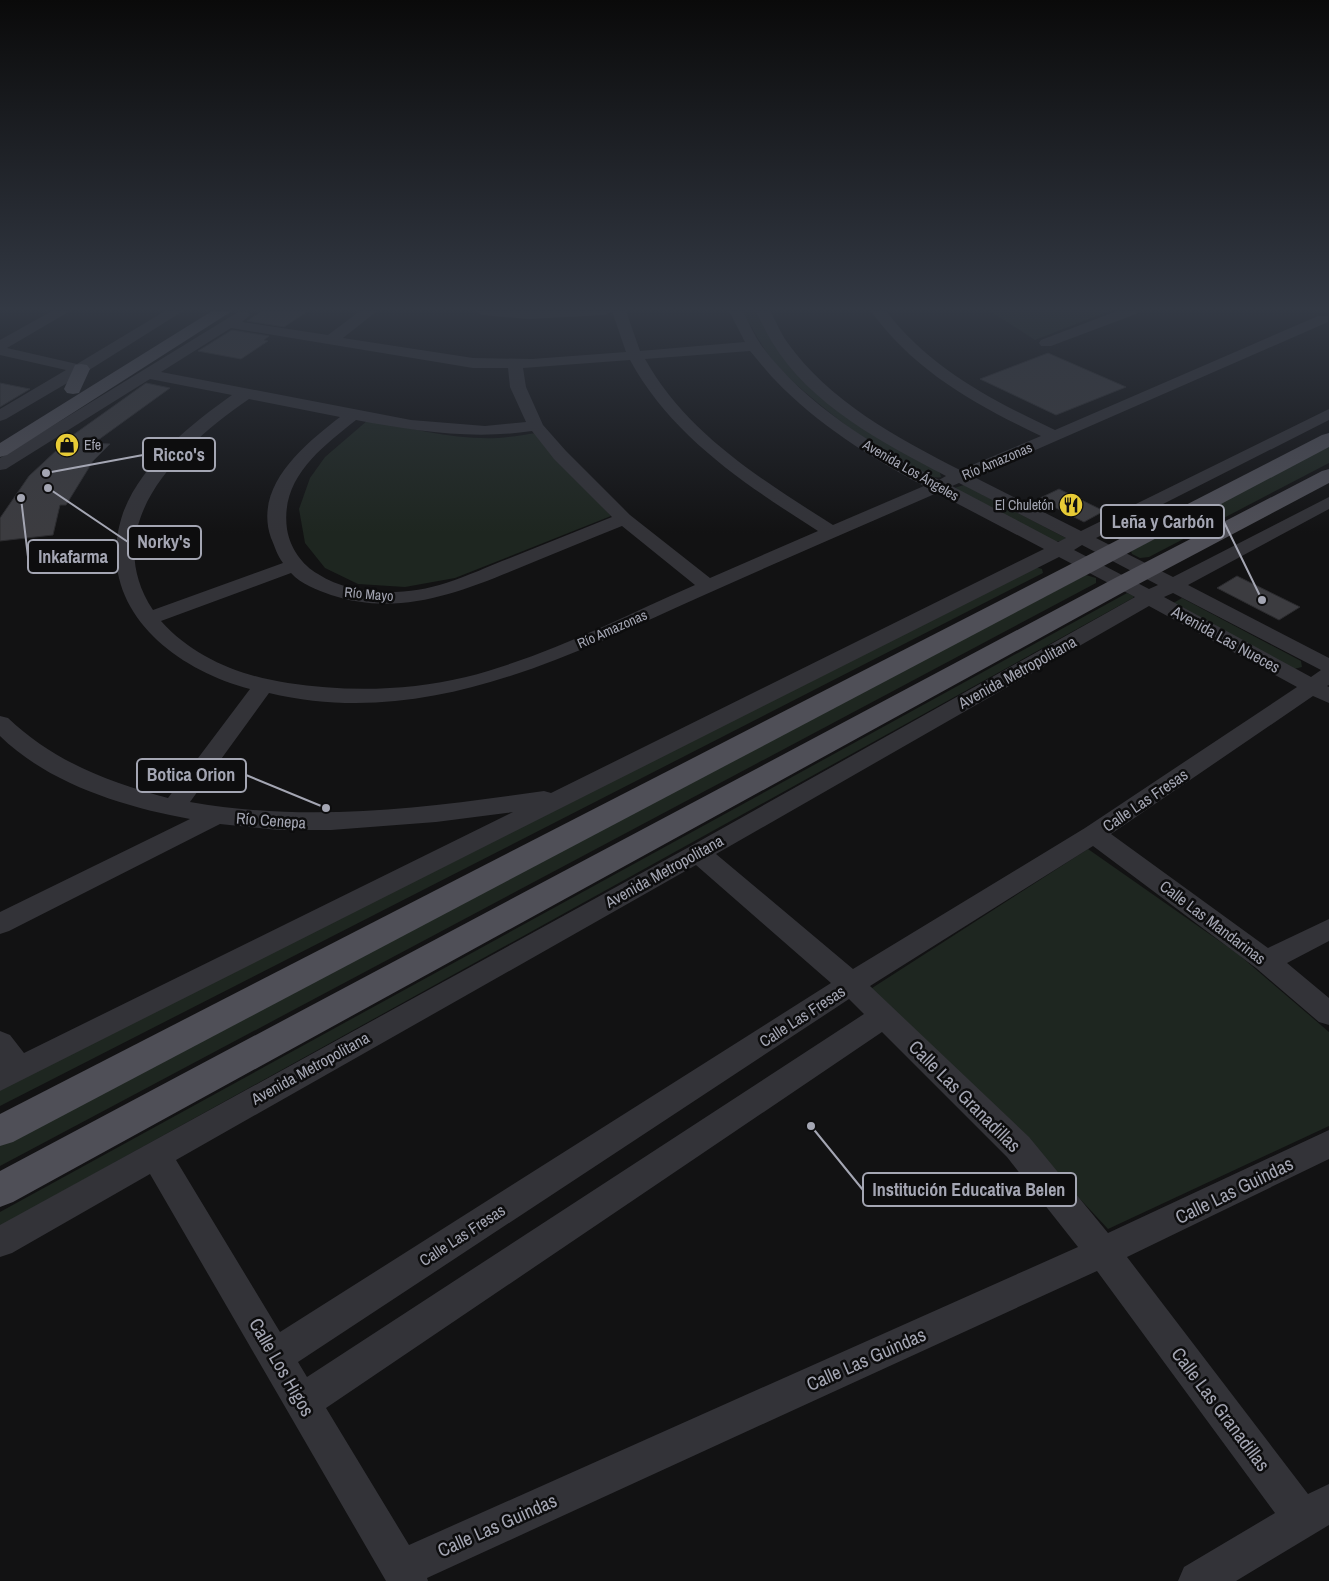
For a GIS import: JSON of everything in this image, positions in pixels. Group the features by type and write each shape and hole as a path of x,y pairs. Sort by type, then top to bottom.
{"main road":[{"path":"73,389 75,385"},
{"path":"0,433 80,385"},
{"path":"0,451 107,385"},
{"path":"91,394 118,385"},
{"path":"0,1131 1329,439"},
{"name":"Avenida Metropolitana","path":"0,1190 1134,577 1329,474"}],"street":[{"path":"0,416 53,385"},
{"path":"0,465 131,385"},
{"path":"201,385 353,414 467,432 492,432 536,426"},
{"path":"518,385 536,426 580,476 624,519 708,586"},
{"path":"652,385 662,399 692,430 763,487 832,532"},
{"name":"Avenida Los Ángeles","path":"788,385 816,410 883,456 938,487 1087,564 1134,577"},
{"name":"Avenida Los Ángeles","path":"818,385 837,402 886,436 960,477 1109,552 1134,577"},
{"path":"960,385 999,409 1055,436"},
{"name":"Río Amazonas","path":"245,394 209,418 178,446 153,475 135,507 125,541 125,556 132,588 149,619 170,642 201,663 241,679 264,685 305,692 355,695 412,692 468,683 495,677 537,662 832,532 1175,385"},
{"name":"Río Mayo","path":"353,414 313,446 294,467 282,489 278,507 278,529 283,552 294,565 313,581 342,592 375,597 411,596 461,584 624,519"},
{"path":"0,1044 9,1074 1329,414"},
{"path":"0,484 22,451"},
{"name":"Avenida Metropolitana","path":"0,1242 1150,597 1329,502"},
{"path":"149,619 294,565"},
{"name":"Avenida Las Nueces","path":"1134,577 1174,584 1325,681"},
{"name":"Avenida Las Nueces","path":"1134,577 1150,597 1325,681"},
{"name":"Calle Las Fresas","path":"275,1356 851,984 1094,834 1325,681"},
{"path":"173,808 264,685"},
{"name":"Río Cenepa","path":"1,724 21,742 72,773 102,787 173,808 216,816 296,823 371,821 563,796"},
{"path":"0,924 216,816"},
{"name":"Calle Las Mandarinas","path":"1094,834 1266,961 1329,1014"},
{"name":"Calle Las Granadillas","path":"698,852 851,984 1018,1147 1316,1511"},
{"path":"1266,961 1329,929"},
{"path":"302,1402 884,1016"},
{"name":"Calle Las Guindas","path":"404,1575 1103,1252 1329,1144"},
{"name":"Calle Los Higos","path":"156,1154 404,1575"},
{"path":"1198,1581 1316,1511"}],"shaded area":[{"path":"797,385 818,385 940,473 941,477 928,476 884,453"},
{"path":"368,420 433,433 465,437 498,438 536,433 611,516 455,578 405,587 358,584 325,568 305,543 299,509 310,478 325,457"},
{"path":"1329,445 1329,463 1149,557 1140,558 1132,554 1131,551"},
{"path":"964,485 1066,538 1065,540 1055,542 954,488"},
{"path":"1035,567 1042,569 1043,573 0,1106 0,1090"},
{"path":"1086,575 1096,578 1096,583 0,1166 0,1143"},
{"path":"1127,593 1134,596 1133,598 0,1226 0,1212"},
{"path":"1182,598 1301,661 1302,667 1294,669 1170,605"},
{"path":"1088,849 1238,954 1329,1032 1329,1126 1108,1229 985,1097 869,990"}],"building":[{"path":"0,385 30,389 0,407"},
{"path":"144,385 170,388 94,443 110,444 93,461 66,505 60,505 53,535 0,541 0,518 29,476 73,435"},
{"path":"992,385 1121,385 1126,387 1056,415"},
{"name":"El Chuletón","path":"1059,489 1104,511 1084,522 1038,499"},
{"path":"1237,576 1300,607 1279,620 1217,588"}],"place":[{"name":"Efe","path":"67,445"},
{"name":"Ricco's","path":"46,473"},
{"name":"Norky's","path":"48,488"},
{"name":"Inkafarma","path":"21,498"},
{"name":"El Chuletón","path":"1071,505"},
{"name":"Leña y Carbón","path":"1262,600"},
{"name":"Botica Orion","path":"326,808"},
{"name":"Institución Educativa Belen","path":"811,1126"}]}
